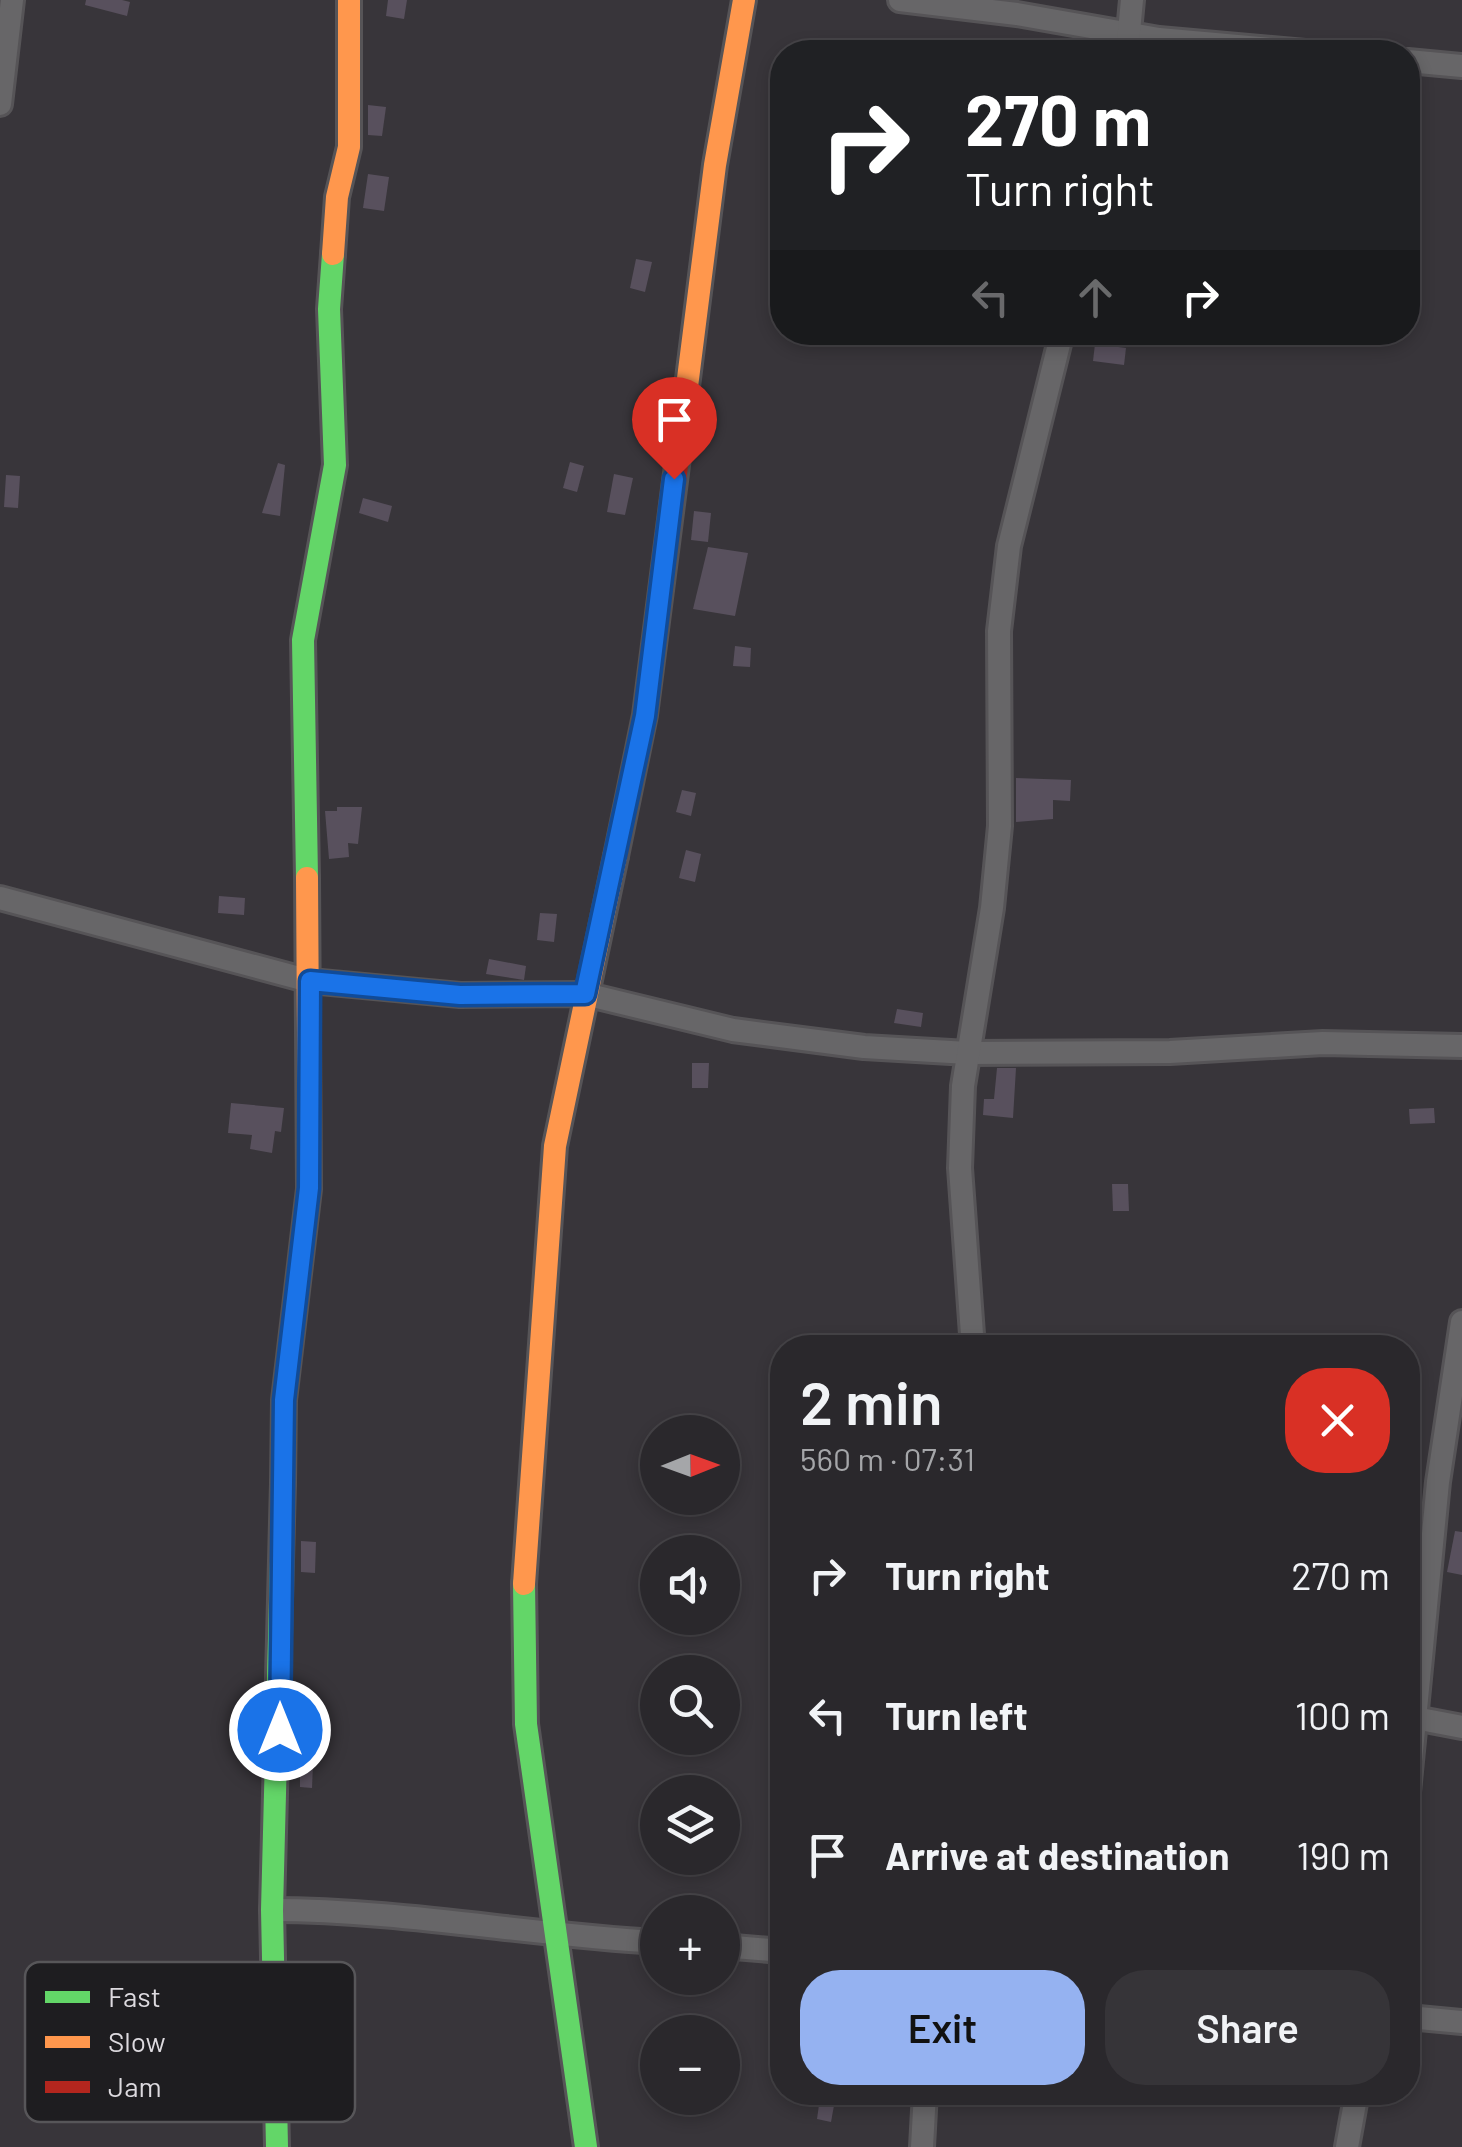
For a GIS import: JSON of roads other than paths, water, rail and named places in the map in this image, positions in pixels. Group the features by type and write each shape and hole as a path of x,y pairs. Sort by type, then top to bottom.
{"street":[{"path":"1,89 12,0"},
{"path":"273,1962 284,1400 309,1188 310,981 303,640 335,465 329,309 337,197 349,147 349,0"},
{"path":"586,2147 534,1794 521,1635 530,1459 556,1146 645,716 715,165 744,0"},
{"path":"900,0 1018,14 1115,40"},
{"path":"1130,40 1132,0"},
{"path":"1420,62 1462,66"},
{"path":"972,1335 960,1168 968,1053 992,908 1000,826 999,631 1010,546 1059,345"},
{"path":"0,898 310,981 460,995 585,994 682,1020 772,1036 968,1053 1170,1052 1323,1043 1462,1046"},
{"path":"1420,1667 1438,1482 1462,1322"},
{"path":"1420,1719 1462,1727"},
{"path":"272,1910 416,1916 557,1935 640,1941"},
{"path":"740,1948 770,1950"},
{"path":"1420,2018 1462,2022"},
{"path":"922,2147 924,2105"},
{"path":"1347,2147 1355,2105"},
{"path":"276,2122 276,2147"}]}
